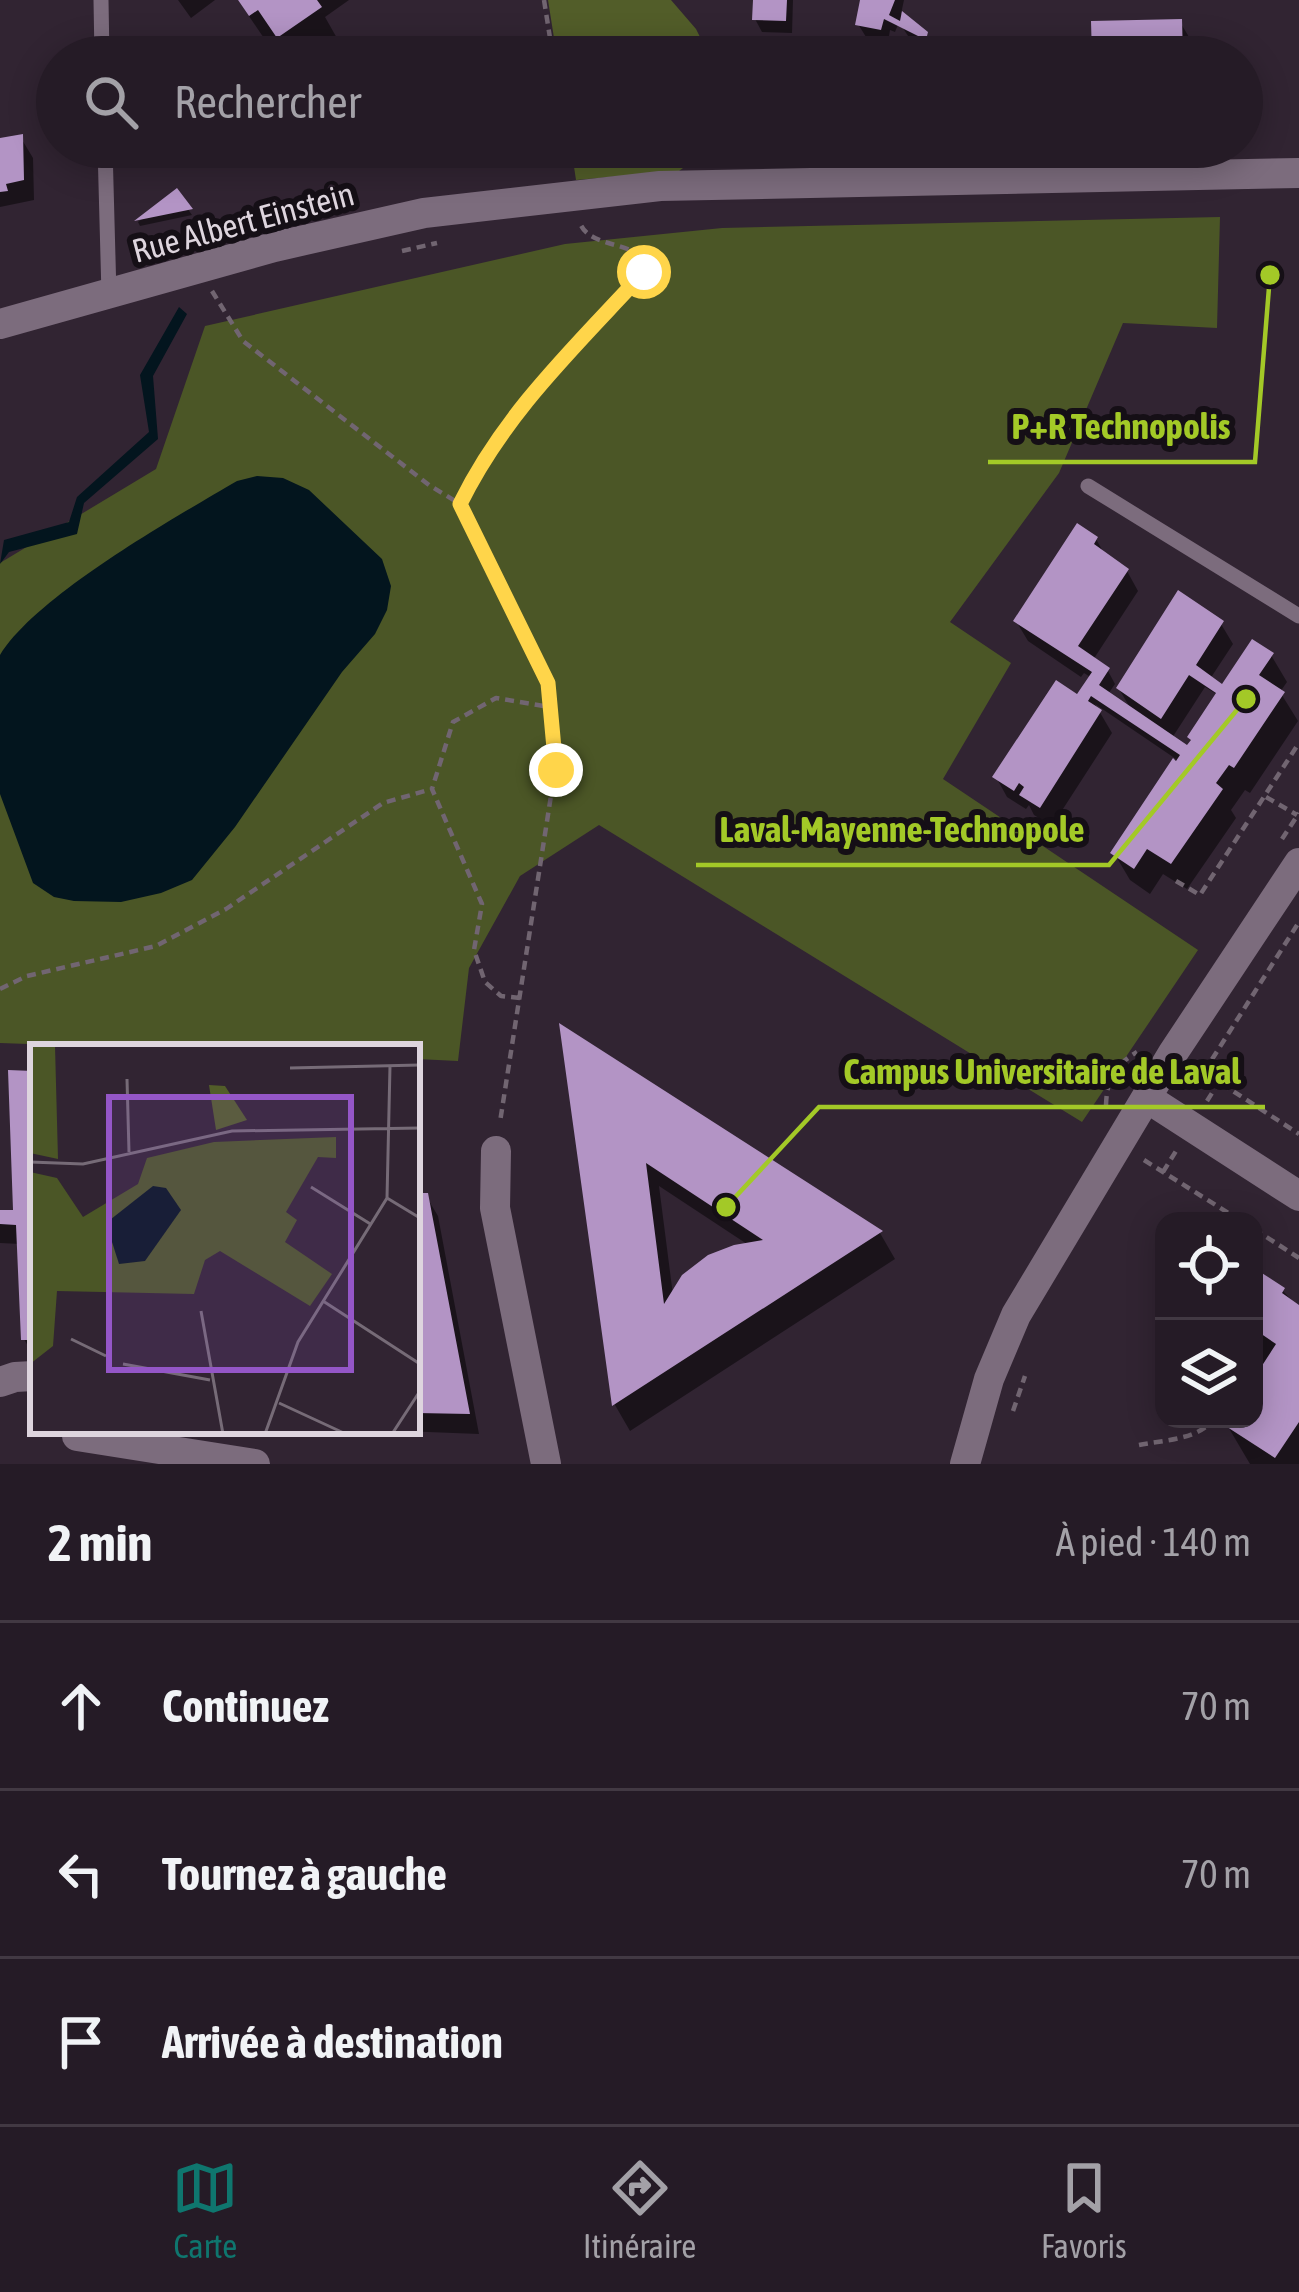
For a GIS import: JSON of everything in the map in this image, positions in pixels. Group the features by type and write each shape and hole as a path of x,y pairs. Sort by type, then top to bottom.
{"street":[{"name":"Rue Albert Einstein","path":"0,324 274,247 424,213 723,184 1299,173"},
{"path":"965,1464 989,1379 1016,1315 1147,1098 1299,863"},
{"path":"1147,1098 1299,1196"},
{"path":"496,1151 495,1208 546,1464"},
{"path":"0,1382 30,1377"},
{"path":"73,1443 255,1464"}],"lane":[{"path":"101,0 102,36"},
{"path":"106,168 109,295"},
{"path":"1088,486 1299,616"}],"path":[{"path":"544,0 550,36"},
{"path":"460,504 481,460 531,391 644,272 645,258 631,248 583,233 572,168"},
{"path":"386,254 451,242"},
{"path":"202,268 243,341 460,504 548,683 556,770 496,1151"},
{"path":"520,998 501,996 485,982 474,950 482,904 432,789 453,722 496,698 550,706"},
{"path":"1176,881 1200,895 1299,743"},
{"path":"0,989 27,976 156,946 226,909 383,803 432,789"},
{"path":"1264,796 1297,815"},
{"path":"1204,1072 1299,922"},
{"path":"1135,1170 1142,1158 1227,1212"},
{"path":"1263,1235 1299,1258"},
{"path":"1010,1419 1024,1377"},
{"path":"1139,1444 1207,1428"}],"green space":[{"path":"548,0 671,0 700,36 554,36"},
{"path":"574,168 683,168 679,171 576,180"},
{"path":"1220,217 1217,328 1123,323 1059,473 950,622 1011,663 943,779 1198,950 1082,1122 599,825 520,876 469,968 458,1061 420,1059 420,1044 0,1043 0,563 156,469 205,326 565,244 722,228"}],"water":[{"path":"179,307 187,314 153,376 158,439 84,503 77,534 9,552 0,564 4,540 69,522 77,497 149,432 140,375"},
{"path":"257,476 283,478 309,490 382,559 391,586 387,610 375,634 342,672 235,827 192,880 121,902 54,897 33,883 0,794 0,655 44,608 109,559 237,481"}],"building":[{"path":"238,0 317,0 322,7 280,36 258,10 249,16"},
{"path":"753,0 787,0 786,21 752,20"},
{"path":"860,0 895,0 889,15 900,21 902,11 928,32 918,36 884,19 881,30 855,25"},
{"path":"1182,19 1182,36 1091,36 1091,21"},
{"path":"23,134 24,180 6,184 8,191 0,192 0,138"},
{"path":"177,188 193,209 134,221"},
{"path":"1077,523 1098,537 1094,544 1129,569 1078,646 1110,668 1099,685 1187,745 1191,740 1187,737 1216,693 1189,675 1161,719 1116,688 1178,590 1224,621 1196,665 1222,684 1252,639 1274,653 1259,675 1285,692 1234,768 1229,765 1216,783 1223,789 1171,864 1147,849 1134,869 1110,853 1173,758 1176,761 1180,755 1091,696 1088,701 1102,710 1040,808 1019,795 1024,787 1019,783 1014,791 992,777 1056,680 1077,694 1092,672 1013,621"},
{"path":"559,1023 883,1231 612,1406","holes":["646,1163 763,1240 708,1255 682,1275 664,1304"]},
{"path":"8,1070 30,1071 30,1340 21,1340 16,1225 0,1224 0,1210 13,1210"},
{"path":"420,1193 428,1193 470,1414 420,1413"},
{"path":"1263,1274 1285,1288 1282,1293 1299,1305 1299,1422 1275,1458 1229,1428 1263,1428 1263,1364 1276,1344 1263,1335"}],"place":[{"name":"P+R Technopolis","path":"1270,275"},
{"name":"Laval-Mayenne-Technopole","path":"1246,699"},
{"name":"Campus Universitaire de Laval","path":"726,1207"}],"route":[{"path":"556,770 548,683 460,504 481,460 531,391 644,272"}]}
